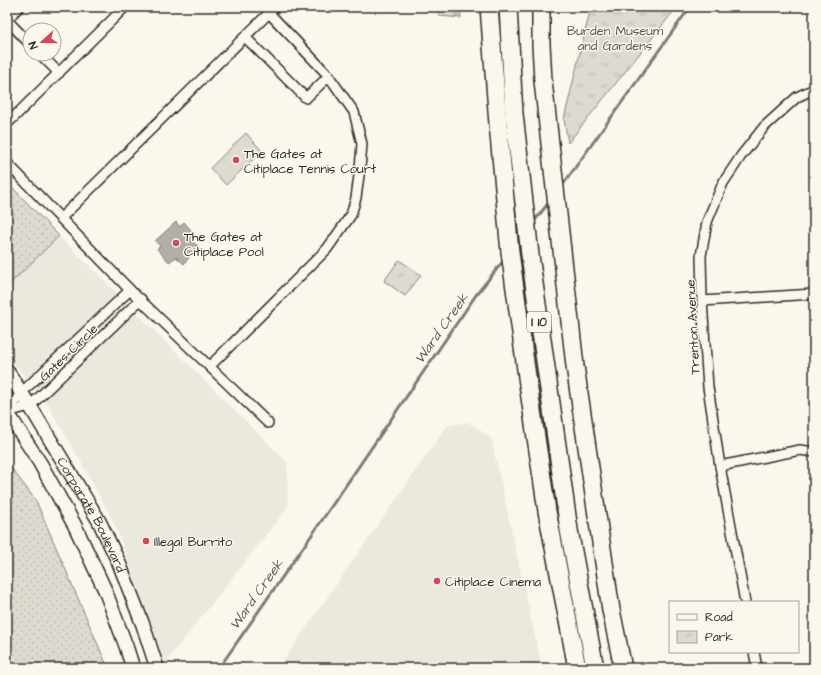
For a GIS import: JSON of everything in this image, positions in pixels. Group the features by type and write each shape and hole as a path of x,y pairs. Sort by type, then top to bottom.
{"highway":[{"path":"490,7 510,252 547,511 577,668"},
{"name":"I 10","path":"508,7 514,114 530,256 569,530 595,668"},
{"name":"I 10","path":"541,7 543,81 575,366 611,610 623,668"}],"street":[{"path":"19,7 7,20 22,36"},
{"path":"7,124 125,7"},
{"path":"61,218 272,10 329,76 354,112 362,144 360,168 352,215 327,249 210,366"},
{"path":"245,37 306,98 329,76"},
{"path":"48,62 58,73"},
{"name":"Trenton Avenue","path":"745,601 720,466 708,387 702,301 701,256 707,222 723,183 741,156 764,127 797,97 814,89"},
{"path":"7,163 130,290 268,423"},
{"name":"Gates Circle","path":"7,412 22,392 130,290"},
{"path":"702,301 814,294"},
{"name":"Gates Circle","path":"7,412 30,406 141,299"},
{"name":"Corporate Boulevard","path":"7,371 22,392 68,466 102,528 119,563 143,625 157,668"},
{"name":"Corporate Boulevard","path":"7,412 40,463 75,526 105,590 133,668"},
{"path":"720,466 800,450 814,452"},
{"path":"754,653 757,668"}],"shaded area":[{"name":"The Gates at Citiplace Pool","path":"176,222 180,227 184,222 195,235 190,240 198,246 184,264 176,257 169,262 157,249 160,246 155,241"},
{"path":"59,236 287,462 288,507 165,663 116,527 89,476 46,402 7,355 7,287"},
{"path":"468,422 491,438 542,668 278,668 447,426"}],"green space":[{"path":"437,7 460,7 461,18 439,16"},
{"name":"Burden Museum and Gardens","path":"591,7 677,7 568,143 564,119"},
{"name":"The Gates at Citiplace Tennis Court","path":"246,133 262,151 226,185 210,168"},
{"path":"7,182 59,236 7,287"},
{"path":"399,260 421,275 405,296 384,281"},
{"path":"7,462 36,501 108,668 7,668"}],"waterway":[{"name":"Ward Creek","path":"562,186 690,7"},
{"name":"Ward Creek","path":"532,224 550,201"},
{"name":"Ward Creek","path":"219,668 476,295 504,260"}],"place":[{"name":"The Gates at Citiplace Tennis Court","path":"236,160"},
{"name":"The Gates at Citiplace Pool","path":"176,243"},
{"name":"Illegal Burrito","path":"146,541"},
{"name":"Citiplace Cinema","path":"437,581"}]}
